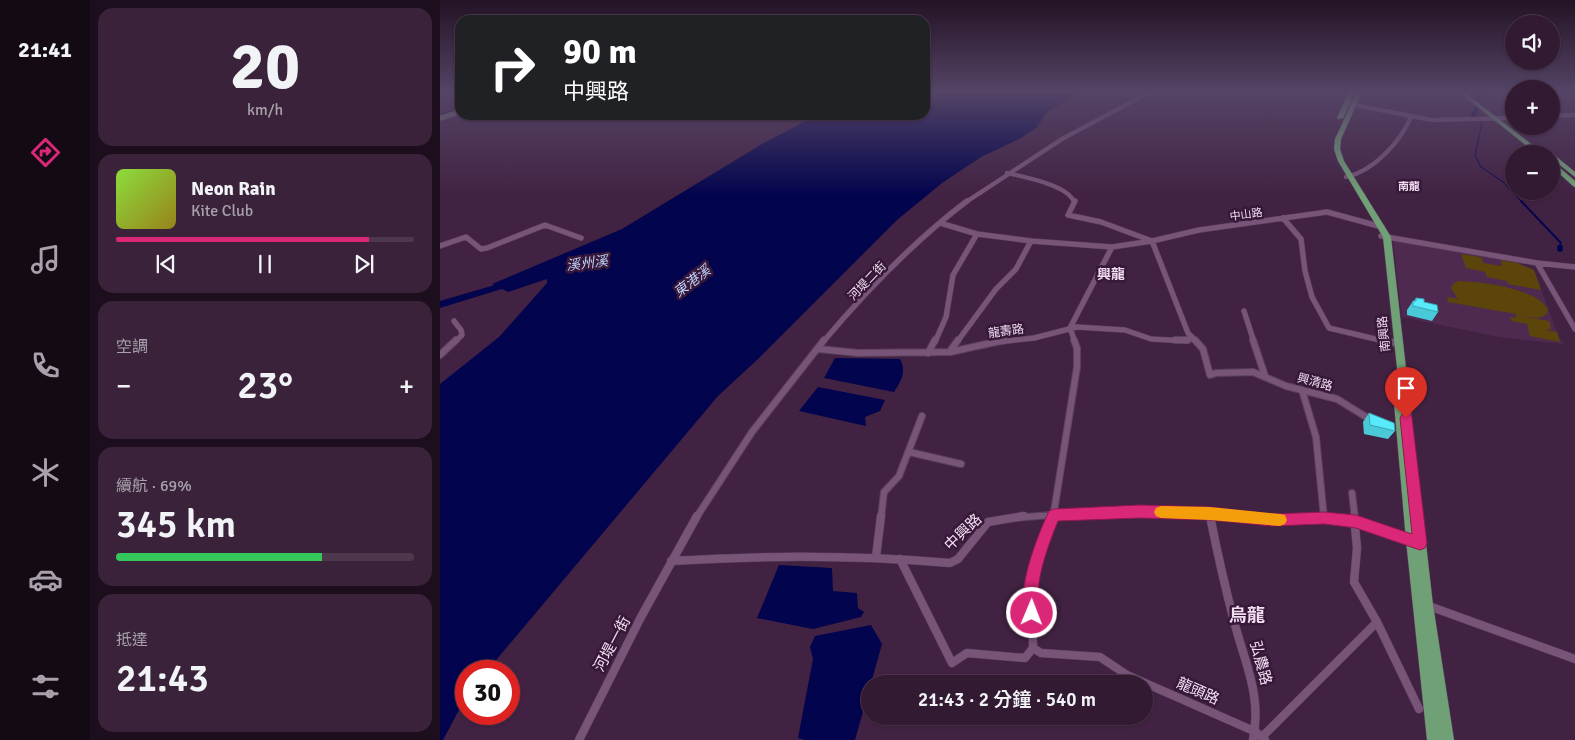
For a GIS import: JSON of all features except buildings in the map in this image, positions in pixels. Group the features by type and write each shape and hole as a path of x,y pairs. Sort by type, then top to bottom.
{"main road":[{"name":"南興路","path":"1342,127 1337,149 1341,161 1382,232 1396,344 1400,431 1410,540 1447,740"},
{"path":"1507,127 1530,145"},
{"path":"1526,135 1539,145"},
{"path":"1560,162 1575,175"},
{"path":"1560,171 1575,185"},
{"name":"南興路","path":"1400,431 1420,543 1434,740"}],"street":[{"name":"河堤二街","path":"671,562 688,530 729,465 762,418 818,349 873,288 940,224 988,186 1082,127"},
{"path":"1349,177 1393,145 1405,127"},
{"path":"1007,173 1055,186 1063,190 1075,201 1068,214 1101,222 1152,241 1188,333 1192,337"},
{"name":"中山路","path":"940,224 977,234 1031,241 1112,247 1152,241 1199,230 1327,212 1339,214 1382,232 1537,263 1575,267"},
{"path":"1283,218 1301,239 1304,271 1312,297 1329,328 1396,344"},
{"path":"440,246 466,237 481,249 488,248 545,225 581,238"},
{"path":"928,353 946,317 953,275 977,234"},
{"path":"950,352 996,289 1016,269 1031,241"},
{"path":"900,559 952,663 967,652 1025,658 1033,648 1032,583 1041,547 1054,515 1078,354 1070,328 1112,247"},
{"path":"1537,263 1575,328"},
{"path":"1244,311 1265,376"},
{"path":"440,355 462,335 461,330 454,321"},
{"name":"龍壽路","path":"818,349 858,353 950,352 1008,340 1034,338 1070,328 1125,330 1151,339 1187,341 1192,337"},
{"name":"興清路","path":"1192,337 1203,349 1210,375 1216,373 1253,372 1286,386 1337,399 1376,422"},
{"path":"1302,390 1316,437 1324,518"},
{"path":"876,557 884,492 899,476 922,416"},
{"path":"909,452 961,464"},
{"path":"1352,493 1353,517 1356,522 1358,565 1354,582 1377,622 1419,709"},
{"name":"中興路","path":"671,562 751,556 876,557 950,562 958,559 988,522 1016,517 1140,511 1210,514 1272,520 1324,518 1356,522 1420,543"},
{"name":"弘農路","path":"1210,514 1233,615 1244,646 1255,691 1259,737"},
{"name":"河堤一街","path":"579,740 598,698 671,562"},
{"path":"1423,604 1575,659"},
{"path":"1259,737 1377,622"},
{"name":"龍頭路","path":"1033,648 1041,654 1100,657 1127,675 1259,737"}],"shaded area":[{"path":"1393,240 1517,263 1534,270 1559,338 1564,344 1499,337 1402,317"},
{"path":"1461,254 1481,257 1483,263 1502,266 1501,260 1517,263 1534,270 1541,290 1508,284 1507,281 1487,277 1485,272 1466,268"},
{"path":"1458,281 1494,285 1534,297 1543,303 1548,310 1546,315 1538,318 1521,316 1549,321 1551,329 1546,330 1557,332 1560,342 1530,336 1527,324 1511,321 1510,317 1516,318 1516,314 1448,302 1447,297 1458,299 1451,288"}],"water":[{"name":"東港溪","path":"795,127 1037,127 1021,138 981,157 942,183 897,220 758,359 718,396 496,660 455,660 455,718 443,740 440,740 440,384 499,337 547,283 547,279 508,292 492,284 622,229 762,144"},
{"path":"835,358 900,359 903,372 894,392 824,378"},
{"path":"818,387 885,400 880,411 865,417 866,426 799,411"},
{"path":"779,565 832,568 833,591 857,593 858,608 864,612 861,617 813,629 757,618"},
{"path":"871,625 882,644 873,675 861,675 861,719 855,740 805,740 798,738 813,659 810,647 815,636"}],"waterway":[{"path":"1481,127 1475,155 1481,167 1502,181 1522,202"},
{"path":"1521,201 1561,243"},
{"name":"溪州溪","path":"440,305 512,283"}],"slow traffic":[{"path":"1161,512 1280,520"}],"district":[{"name":"南龍","path":"1409,186"},
{"name":"興龍","path":"1111,274"},
{"name":"烏龍","path":"1247,615"}],"route":[{"path":"1032,613 1032,583 1041,547 1054,515 1140,511 1242,516 1272,520 1324,518 1356,522 1420,543 1406,418"}]}
